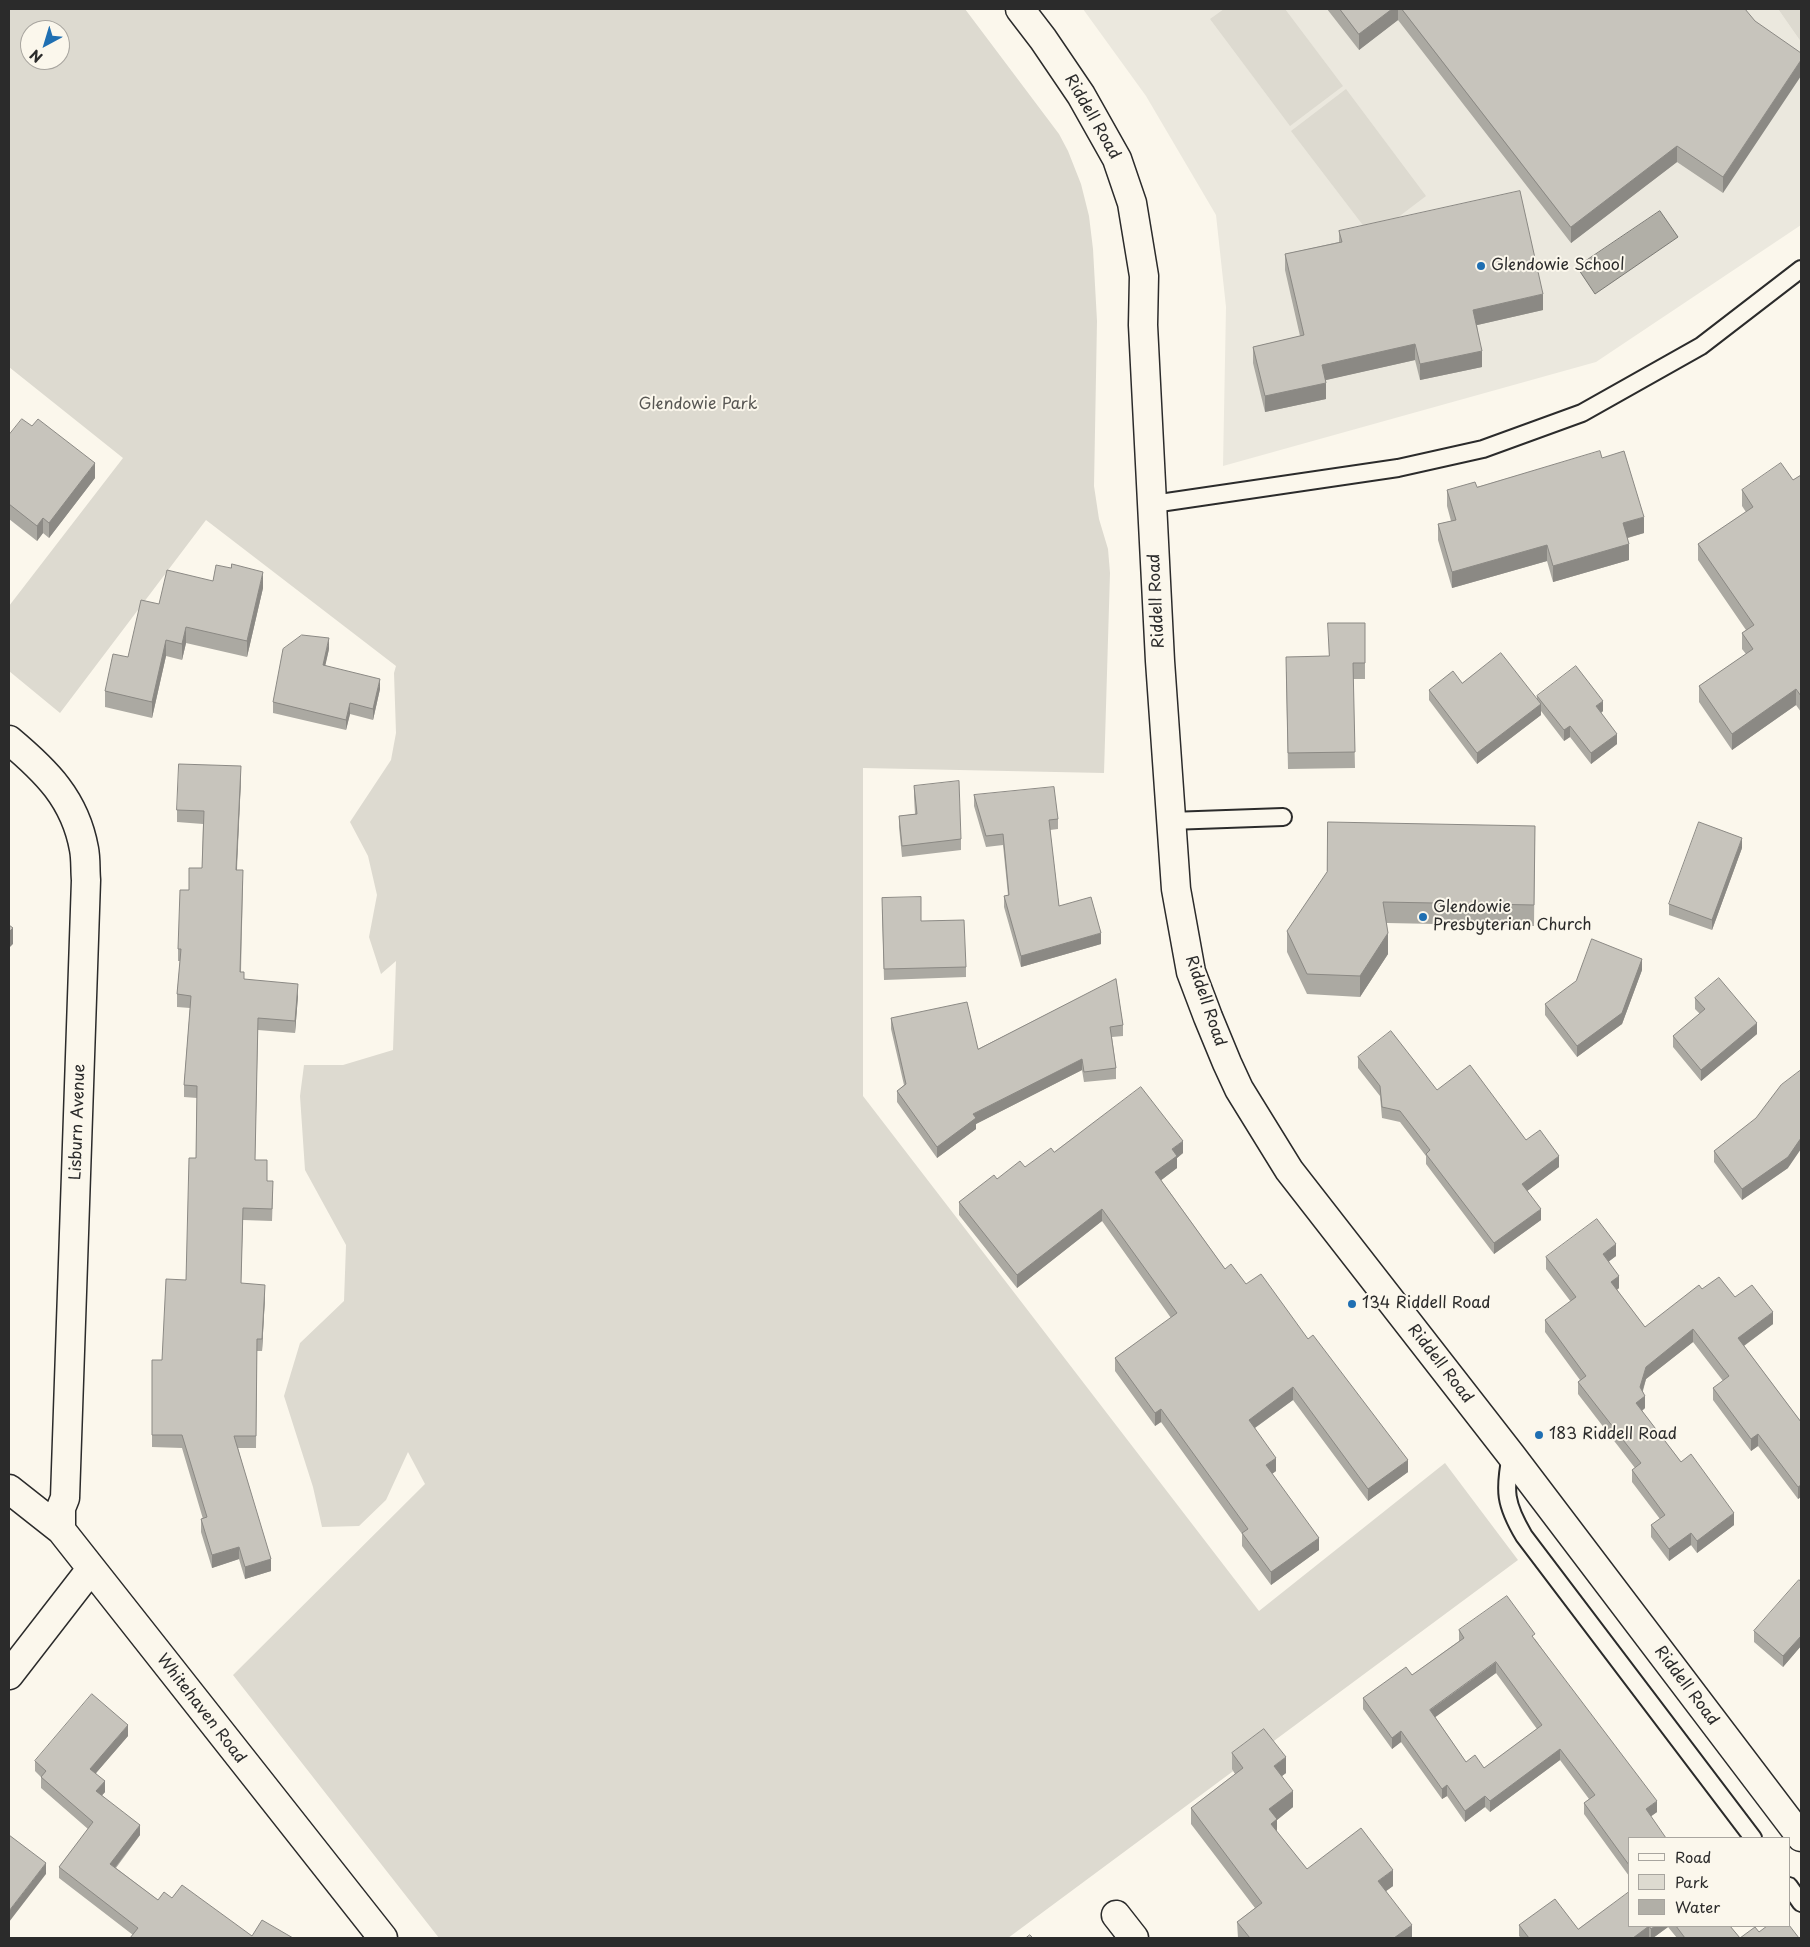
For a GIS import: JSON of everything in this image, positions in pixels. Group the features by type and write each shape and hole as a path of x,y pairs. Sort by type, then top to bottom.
{"street":[{"name":"Riddell Road","path":"1020,9 1059,62 1102,131 1117,159 1132,203 1144,276 1143,324 1160,661 1176,890 1191,972 1208,1017 1239,1089 1289,1170 1511,1455 1801,1837"},
{"name":"Lisburn Avenue","path":"9,740 38,765 61,791 76,818 84,849 86,872 65,1498 61,1508 61,1530"},
{"name":"Whitehaven Road","path":"9,1489 61,1530 384,1938"},
{"path":"9,1675 91,1569"},
{"path":"1116,1915 1134,1938"}],"lane":[{"path":"1153,504 1398,468 1483,449 1582,413 1700,346 1801,269"},
{"path":"1170,821 1283,817"},
{"path":"1511,1455 1506,1490 1514,1519 1524,1536 1751,1837"},
{"path":"1790,1887 1801,1903"}],"shaded area":[{"name":"Glendowie School","path":"1083,9 1778,9 1801,42 1801,225 1596,362 1223,466 1226,307 1216,215 1146,96"}],"green space":[{"name":"Glendowie Park","path":"9,9 965,9 1059,134 1081,184 1089,216 1097,321 1094,486 1099,519 1108,549 1110,573 1104,773 863,768 863,1096 1259,1611 1445,1463 1518,1560 1008,1938 439,1938 233,1675 425,1484 408,1452 386,1500 359,1526 322,1527 313,1487 284,1396 300,1343 344,1301 346,1245 305,1170 300,1096 304,1065 343,1065 393,1050 396,961 381,974 369,937 377,895 368,856 350,822 391,760 396,733 394,673 396,666 206,520 60,713 9,671 9,606 123,458 9,367"},
{"path":"1224,9 1285,9 1343,86 1290,126 1210,19"},
{"path":"1778,9 1801,9 1801,42"},
{"path":"1346,89 1426,196 1372,237 1291,131"}],"water":[{"path":"1660,211 1678,237 1595,294 1577,267"}],"building":[{"path":"1340,9 1392,9 1359,34"},
{"path":"1402,9 1745,9 1755,21 1801,53 1801,60 1723,177 1677,146 1571,227"},
{"path":"1520,191 1543,294 1473,310 1482,351 1420,364 1415,344 1322,365 1326,383 1265,396 1253,347 1304,335 1285,254 1342,242 1339,231"},
{"path":"22,419 32,426 38,419 95,463 49,523 43,518 37,526 9,504 9,435"},
{"path":"1600,451 1602,458 1624,451 1644,517 1623,523 1629,544 1553,566 1547,545 1452,572 1438,524 1456,520 1447,490 1475,482 1477,487"},
{"path":"1781,463 1793,480 1801,475 1801,696 1796,689 1732,734 1699,686 1753,649 1742,633 1754,625 1698,544 1753,507 1742,490"},
{"path":"232,564 263,572 247,641 186,627 182,644 166,640 152,702 105,691 113,654 128,657 141,600 159,604 167,570 213,581 216,565 231,568"},
{"path":"1328,623 1365,623 1365,663 1353,663 1355,752 1288,753 1286,657 1329,656"},
{"path":"302,635 329,638 323,665 380,679 373,709 350,703 346,720 273,702 283,649"},
{"path":"1501,653 1541,704 1477,753 1429,690 1453,671 1462,683"},
{"path":"1576,666 1603,701 1596,706 1617,734 1591,753 1570,726 1564,730 1537,696"},
{"path":"179,764 241,766 236,870 243,870 240,972 244,972 244,979 298,984 295,1021 258,1018 255,1160 267,1160 267,1181 273,1181 272,1209 243,1208 241,1283 265,1285 262,1339 257,1339 256,1436 234,1436 271,1559 245,1567 239,1547 212,1555 201,1519 207,1517 182,1435 152,1435 152,1360 162,1360 166,1279 186,1280 189,1158 196,1158 197,1086 184,1085 191,996 177,994 181,949 178,949 180,890 189,890 189,868 202,868 204,811 177,810"},
{"path":"959,781 961,839 902,846 899,816 917,814 914,786"},
{"path":"1054,787 1058,819 1049,820 1059,906 1091,897 1101,933 1021,956 1004,896 1009,895 1003,834 986,836 974,795"},
{"name":"Glendowie Presbyterian Church","path":"1328,822 1535,826 1534,905 1383,902 1388,933 1360,976 1307,974 1287,931 1327,872"},
{"path":"1699,822 1742,838 1712,920 1669,904"},
{"path":"921,897 921,921 964,920 966,967 884,969 882,898"},
{"path":"1592,939 1642,959 1622,1013 1577,1046 1545,1004 1576,981"},
{"path":"1719,978 1757,1023 1701,1070 1673,1036 1705,1009 1695,998"},
{"path":"1116,979 1123,1025 1110,1027 1116,1068 1084,1072 1082,1059 973,1114 976,1118 937,1147 897,1091 906,1084 891,1018 967,1002 978,1049"},
{"path":"1391,1031 1437,1090 1470,1065 1526,1140 1540,1130 1559,1156 1522,1184 1541,1209 1494,1243 1426,1154 1430,1150 1400,1111 1382,1107 1380,1086 1358,1057"},
{"path":"1801,1070 1801,1138 1788,1157 1742,1189 1714,1151 1756,1118 1781,1085"},
{"path":"1141,1087 1183,1141 1172,1149 1177,1156 1155,1172 1225,1269 1231,1264 1246,1284 1261,1274 1308,1339 1313,1335 1408,1460 1368,1489 1293,1387 1249,1420 1276,1458 1266,1465 1319,1538 1271,1572 1242,1533 1248,1529 1161,1409 1155,1413 1115,1358 1177,1313 1102,1209 1017,1275 959,1202 994,1175 997,1179 1020,1161 1025,1167 1051,1148 1054,1152"},
{"path":"1597,1219 1616,1244 1603,1254 1619,1276 1611,1282 1645,1327 1699,1285 1702,1289 1719,1277 1735,1297 1752,1285 1773,1312 1738,1338 1801,1422 1801,1485 1798,1487 1758,1434 1751,1439 1713,1388 1729,1376 1693,1329 1646,1367 1640,1387 1645,1396 1636,1403 1681,1462 1691,1454 1734,1513 1697,1541 1691,1533 1669,1549 1651,1525 1665,1515 1632,1470 1641,1463 1578,1382 1586,1376 1545,1320 1576,1297 1546,1257"},
{"path":"1799,1580 1801,1581 1801,1636 1783,1656 1754,1631"},
{"path":"1507,1596 1535,1634 1532,1636 1657,1801 1646,1809 1665,1837 1628,1837 1628,1864 1584,1803 1595,1795 1560,1749 1490,1801 1485,1796 1465,1811 1447,1785 1442,1789 1401,1731 1392,1738 1363,1698 1406,1667 1412,1675 1464,1638 1459,1630","holes":["1496,1662 1542,1725 1484,1768 1475,1755 1466,1762 1430,1710"]},
{"path":"92,1694 128,1725 90,1769 105,1781 96,1791 140,1825 110,1864 158,1900 164,1892 172,1898 182,1885 252,1936 262,1920 293,1938 130,1938 138,1928 59,1867 93,1822 41,1777 46,1771 35,1761"},
{"path":"1264,1729 1286,1757 1274,1766 1293,1791 1269,1809 1277,1819 1271,1824 1307,1869 1361,1828 1393,1870 1378,1881 1412,1925 1394,1938 1250,1938 1237,1922 1262,1903 1191,1808 1243,1768 1232,1753"},
{"path":"9,1835 46,1863 9,1911"},
{"path":"1628,1893 1628,1927 1648,1927 1633,1938 1529,1938 1519,1925 1555,1899 1578,1929"},
{"path":"1790,1926 1799,1938 1740,1938 1755,1927 1759,1932 1766,1927"},
{"path":"1677,1927 1731,1927 1740,1938 1685,1938"}],"place":[{"name":"Glendowie School","path":"1481,266"},
{"name":"Glendowie Presbyterian Church","path":"1423,917"},
{"name":"134 Riddell Road","path":"1352,1304"},
{"name":"183 Riddell Road","path":"1539,1435"}]}
